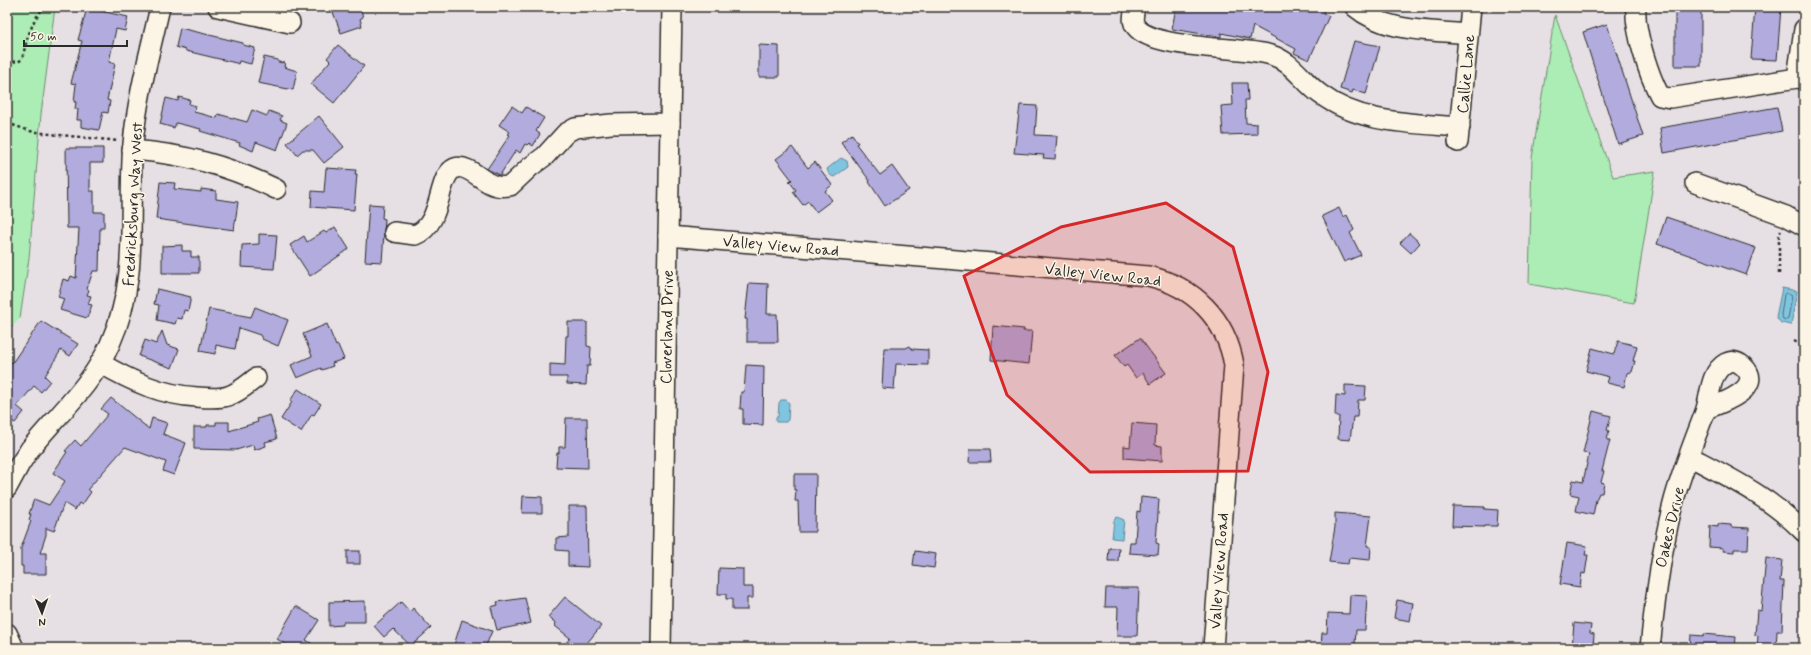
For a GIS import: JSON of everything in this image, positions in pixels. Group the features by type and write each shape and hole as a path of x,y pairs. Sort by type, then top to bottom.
{"street":[{"name":"Fredricksburg Way West","path":"7,488 30,449 100,363 116,330 128,288 132,245 133,146 140,98 160,7"},
{"path":"218,7 290,23"},
{"name":"Cloverland Drive","path":"661,648 672,7"},
{"name":"Callie Lane","path":"1135,7 1133,22 1135,27 1150,36 1170,42 1271,55 1286,62 1320,94 1334,104 1355,112 1395,122 1459,134 1471,7"},
{"path":"1355,7 1385,15 1408,28 1468,34"},
{"path":"1636,7 1640,38 1654,84 1660,96 1670,98 1800,79 1804,34"},
{"path":"394,232 415,235 426,228 434,216 449,174 456,168 464,168 492,185 510,186 530,167 545,156 566,133 575,128 611,124 670,123"},
{"path":"133,146 209,162 242,173 276,189"},
{"path":"1695,183 1786,216 1804,226"},
{"name":"Valley View Road","path":"668,236 1148,276 1168,281 1191,293 1206,307 1220,325 1229,343 1234,365 1213,648"},
{"path":"100,363 148,388 168,394 189,397 213,398 228,396 241,390 256,378"},
{"name":"Oakes Drive","path":"1650,648 1660,564 1673,503 1706,409"},
{"path":"1689,456 1741,484 1770,502 1804,532"},
{"path":"7,634 14,648"}],"path":[{"path":"7,60 18,62 22,59 28,36 36,19 44,7"},
{"path":"7,123 30,131 133,146"},
{"path":"1779,274 1779,236 1786,216"},
{"path":"1794,341 1804,346"}],"highlighted area":[{"path":"1166,203 1233,247 1268,372 1248,471 1090,472 1007,395 964,276 1061,227"}],"green space":[{"path":"7,7 55,7 41,114 29,258 20,318 7,331"},
{"path":"1555,15 1613,177 1655,171 1634,303 1529,284 1532,158"}],"water":[{"path":"841,158 847,161 848,167 833,177 829,174 827,169"},
{"path":"1782,288 1797,291 1791,325 1781,323 1776,317"},
{"path":"781,400 786,400 789,403 788,420 786,422 776,422 779,403"},
{"path":"1117,517 1124,520 1122,539 1112,538 1114,520"}],"building":[{"path":"331,7 360,7 363,17 360,19 362,26 341,33"},
{"path":"1176,7 1318,7 1324,10 1323,13 1329,16 1309,60 1294,53 1296,49 1253,26 1250,39 1221,33 1221,37 1172,29"},
{"path":"1675,7 1701,7 1701,66 1675,66"},
{"path":"1755,7 1781,7 1777,60 1751,59"},
{"path":"87,8 128,17 125,31 116,29 109,62 115,64 107,100 110,101 108,113 103,112 99,130 81,127 81,120 77,120 78,109 75,109 76,102 74,102 76,84 71,83 82,41 78,40"},
{"path":"1607,24 1643,136 1618,144 1583,32"},
{"path":"180,28 243,43 243,45 255,48 251,64 239,61 238,64 186,51 176,47"},
{"path":"1354,41 1380,46 1366,94 1353,90 1352,93 1340,89"},
{"path":"338,45 364,66 334,103 311,84 330,61 327,58"},
{"path":"759,45 779,46 779,77 759,77"},
{"path":"264,57 278,60 278,62 285,63 284,67 297,71 293,90 258,83"},
{"path":"1232,83 1247,83 1248,100 1245,100 1246,123 1257,124 1257,134 1223,135 1221,106 1233,105"},
{"path":"179,97 190,100 189,104 196,106 194,112 217,118 218,114 247,122 252,110 267,116 269,111 282,116 280,120 287,123 277,150 256,142 253,151 239,145 240,143 200,131 201,129 176,123 174,128 160,124 166,98 178,101"},
{"path":"1020,105 1037,106 1035,135 1057,136 1055,159 1043,158 1044,155 1014,153"},
{"path":"512,106 522,113 526,107 544,118 536,131 540,134 533,146 529,143 527,145 525,144 520,153 516,150 500,175 487,169 510,135 508,134 510,132 499,125"},
{"path":"1777,107 1782,131 1664,153 1660,128"},
{"path":"319,116 344,147 324,163 313,150 303,150 297,155 287,143"},
{"path":"852,134 858,143 856,144 880,175 892,166 909,190 885,206 869,182 870,181 841,142"},
{"path":"792,147 808,168 815,162 832,185 825,191 832,200 816,212 808,201 803,205 793,192 796,190 789,181 792,180 776,159"},
{"path":"66,148 103,148 103,163 90,163 90,191 94,191 94,212 104,212 104,228 100,228 99,271 93,271 87,289 89,290 87,295 91,296 88,304 92,305 87,318 60,310 64,299 58,297 63,279 69,281 71,276 76,278 79,228 67,228"},
{"path":"326,168 356,170 354,210 311,207 312,191 324,192"},
{"path":"160,182 175,183 174,189 201,192 201,189 216,191 216,199 238,202 234,230 156,219"},
{"path":"369,204 383,205 382,218 385,219 382,262 365,261"},
{"path":"1339,208 1343,217 1347,215 1354,230 1350,233 1361,255 1344,262 1322,216"},
{"path":"1666,217 1756,248 1746,275 1657,244"},
{"path":"335,227 349,249 310,276 290,245 304,236 307,242 324,231 326,233"},
{"path":"1409,233 1420,243 1411,253 1400,243"},
{"path":"259,234 277,235 274,269 241,267 242,245 259,244"},
{"path":"182,245 182,251 191,251 191,257 199,257 199,273 162,273 162,246"},
{"path":"749,283 768,284 767,314 777,314 778,342 747,342 747,319 745,319"},
{"path":"157,289 191,297 188,311 184,310 182,319 177,318 175,324 157,320 159,305 154,304"},
{"path":"255,307 288,320 278,346 262,339 260,335 239,328 235,349 216,345 215,354 200,351 209,309 251,317"},
{"path":"41,321 78,344 70,356 61,350 45,376 50,381 41,392 34,386 17,406 24,412 15,423 7,418 7,359 12,363"},
{"path":"568,322 587,322 587,346 591,347 590,366 587,366 586,385 567,384 567,377 550,377 550,364 565,365"},
{"path":"327,324 336,346 338,345 344,359 332,363 333,366 322,370 321,368 297,378 291,365 312,356 303,334"},
{"path":"993,326 1032,331 1029,364 991,360"},
{"path":"162,331 167,345 179,349 172,368 139,356 145,340 156,344"},
{"path":"1140,338 1166,373 1150,384 1143,373 1136,378 1127,365 1124,367 1115,355"},
{"path":"1618,341 1637,346 1632,372 1627,373 1624,387 1607,383 1609,377 1586,371 1592,348 1614,354"},
{"path":"910,346 912,349 928,350 928,365 896,364 894,389 882,388 884,348 906,348"},
{"path":"746,365 764,366 763,425 743,424 743,409 740,409 741,392 744,392"},
{"path":"1345,385 1366,386 1365,400 1358,400 1357,417 1353,417 1350,440 1338,439 1339,416 1335,416 1336,395 1345,396"},
{"path":"298,389 321,404 314,415 312,414 301,432 281,419"},
{"path":"111,398 149,429 152,418 167,423 163,434 186,443 174,475 163,471 166,462 125,447 88,489 91,492 82,505 79,503 75,510 64,503 54,531 46,528 46,535 40,553 46,553 46,574 23,574 23,566 21,566 21,548 31,521 29,520 31,514 29,514 34,499 49,505 65,481 53,473 67,452 65,451 75,440 81,446 108,414 101,409"},
{"path":"1593,411 1611,416 1607,430 1609,431 1607,440 1610,440 1602,471 1604,471 1601,482 1604,483 1602,493 1599,493 1596,500 1593,515 1576,511 1579,496 1570,494 1573,480 1583,482 1589,454 1583,453"},
{"path":"270,415 277,439 265,442 266,446 254,450 253,445 236,450 194,449 194,427 216,425 216,422 229,422 229,431 258,422 257,419"},
{"path":"566,418 587,418 588,468 556,467 559,447 565,447"},
{"path":"1132,423 1156,425 1155,445 1162,446 1162,461 1124,458 1124,446 1130,447"},
{"path":"970,449 990,449 991,462 969,462"},
{"path":"794,474 816,474 815,532 799,532 798,501 795,501 796,490 794,490"},
{"path":"523,496 542,497 542,513 522,513"},
{"path":"1141,497 1159,499 1156,543 1159,544 1158,555 1129,553 1130,542 1135,542 1137,511 1140,512"},
{"path":"569,506 587,506 588,567 568,566 568,551 556,550 556,538 569,537"},
{"path":"1453,506 1485,507 1484,509 1498,510 1497,526 1452,526"},
{"path":"1335,513 1371,516 1367,546 1371,547 1370,560 1349,558 1348,564 1329,562 1335,527"},
{"path":"1718,524 1731,525 1731,527 1749,528 1748,549 1734,549 1734,552 1723,551 1723,548 1709,547 1710,526 1718,527"},
{"path":"1567,543 1587,546 1585,555 1588,555 1585,574 1582,573 1580,587 1560,584"},
{"path":"1109,548 1119,548 1118,561 1108,561"},
{"path":"347,551 360,551 360,564 347,564"},
{"path":"915,551 936,554 934,568 913,565"},
{"path":"1766,558 1782,560 1780,581 1784,581 1782,631 1777,631 1776,648 1757,648 1758,636 1755,635 1757,610 1761,611"},
{"path":"719,568 743,569 743,587 753,587 753,598 747,598 747,610 732,610 732,599 726,599 726,594 718,594"},
{"path":"1106,588 1139,588 1137,636 1117,636 1118,607 1105,607"},
{"path":"1350,595 1367,596 1365,630 1356,630 1355,644 1345,644 1344,648 1321,648 1322,633 1327,633 1328,613 1349,614"},
{"path":"565,597 601,626 583,648 562,648 570,638 555,626 556,623 548,617"},
{"path":"525,598 531,623 497,630 491,607 498,605 497,602"},
{"path":"1397,600 1413,603 1410,621 1394,618"},
{"path":"365,601 365,622 343,622 343,625 329,626 329,602"},
{"path":"401,602 410,612 413,608 431,628 411,646 393,629 384,637 374,626"},
{"path":"296,606 319,620 306,640 319,648 292,648 277,639"},
{"path":"462,620 492,631 485,648 453,648"},
{"path":"1574,623 1591,625 1590,633 1594,634 1593,648 1572,648"},
{"path":"1704,634 1736,637 1735,648 1690,648 1691,635 1704,636"}]}
